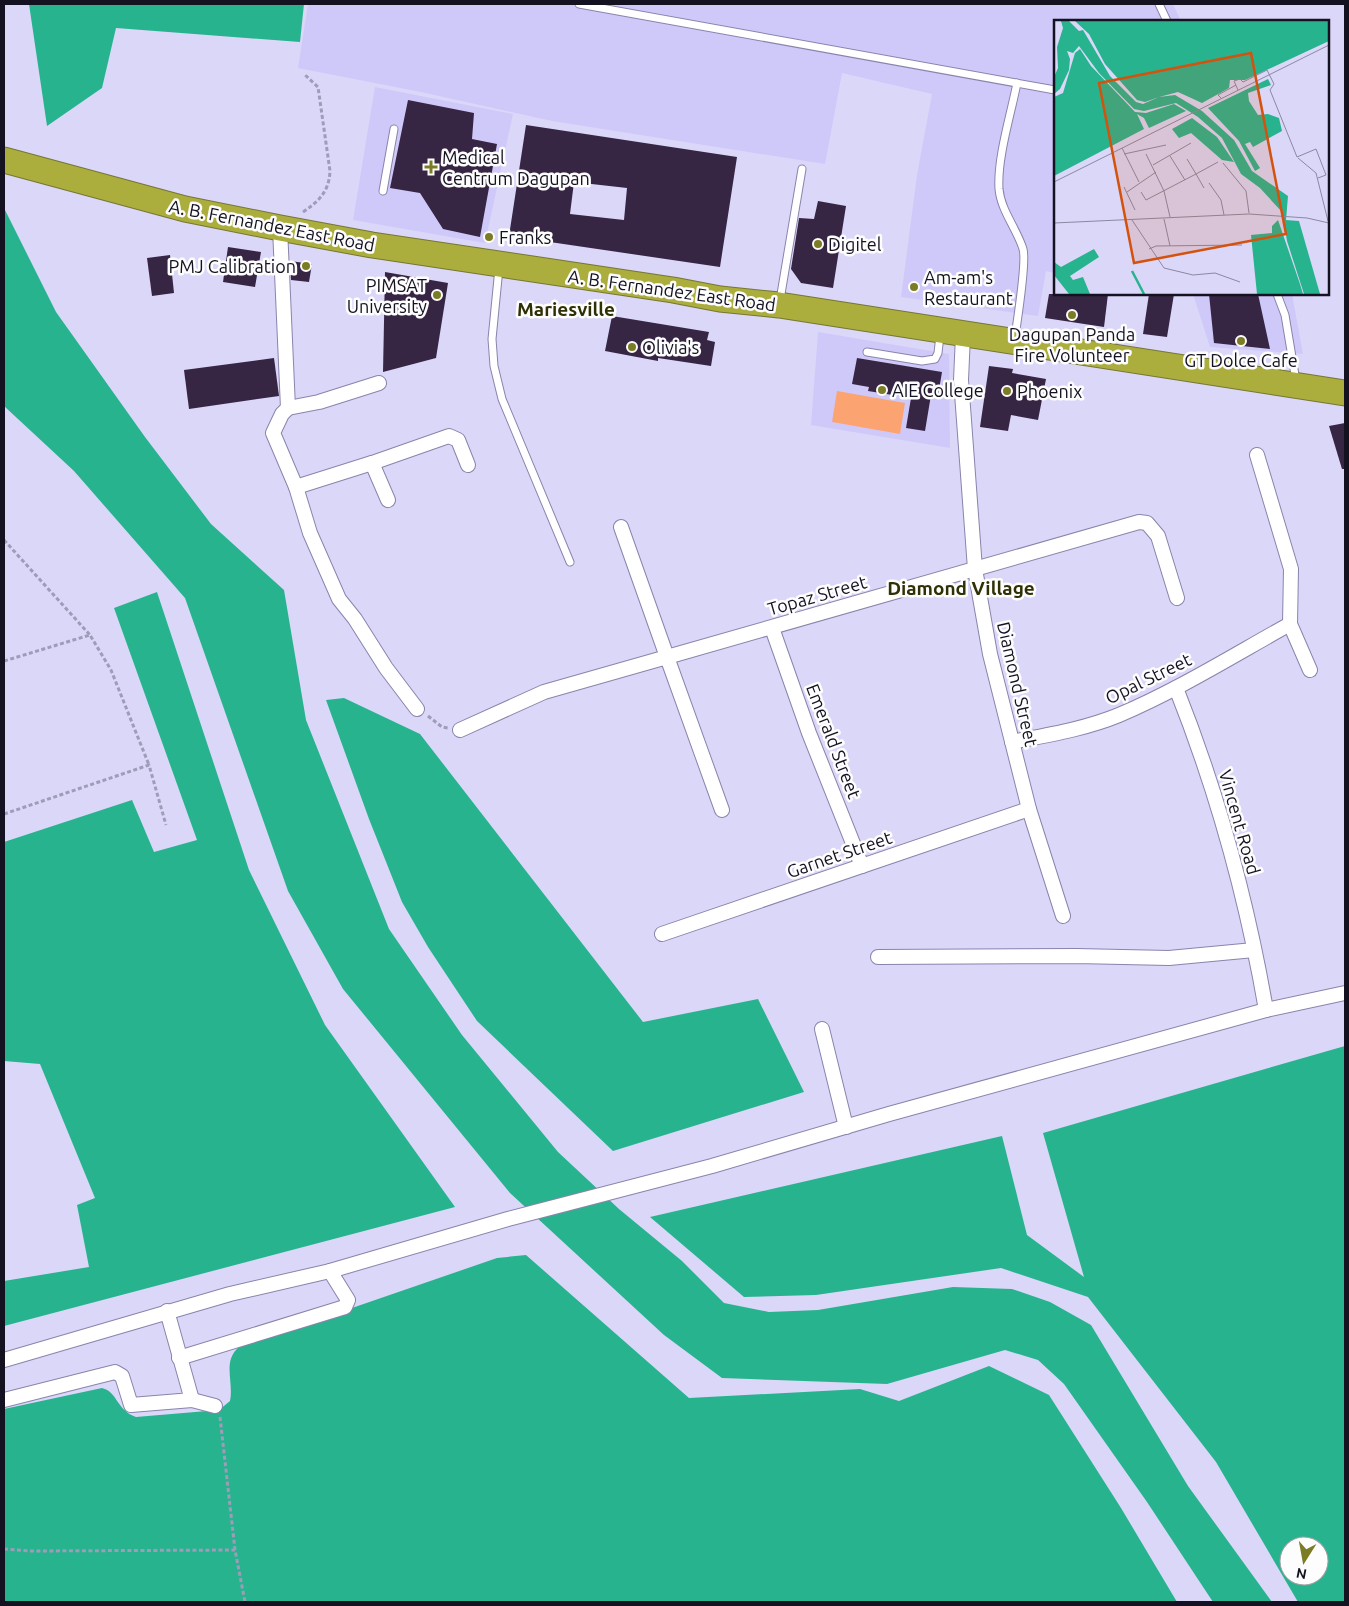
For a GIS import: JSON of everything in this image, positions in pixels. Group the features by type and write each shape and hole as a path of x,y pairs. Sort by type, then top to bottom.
{"highway":[{"name":"A. B. Fernandez East Road","path":"4,160 185,208 372,246 673,290 720,299 779,305 1345,393"}],"street":[{"path":"280,228 288,408"},
{"name":"Diamond Street","path":"952,333 961,380 975,569 990,654 1029,809 1063,916"},
{"path":"379,383 328,400 288,408 282,414 273,433 296,487 310,534 339,599 355,619 386,668 418,709"},
{"path":"296,487 448,436 458,440 468,465"},
{"path":"1257,455 1291,568 1290,624 1310,670"},
{"path":"372,463 388,500"},
{"name":"Topaz Street","path":"460,730 544,692 1129,524 1147,523 1158,536 1177,598"},
{"path":"621,527 722,810"},
{"name":"Opal Street","path":"1012,742 1087,726 1119,715 1176,688 1290,624"},
{"name":"Emerald Street","path":"772,628 809,733 862,866"},
{"name":"Vincent Road","path":"1176,688 1200,748 1235,868 1259,970 1266,1010"},
{"name":"Garnet Street","path":"662,934 1029,809"},
{"path":"878,957 1076,956 1169,958 1254,950"},
{"path":"4,1360 167,1311 330,1271 508,1219 632,1188 1266,1010 1345,994"},
{"path":"822,1029 846,1127"},
{"path":"179,1358 345,1307 348,1300 330,1271"},
{"path":"167,1311 192,1400"},
{"path":"4,1400 115,1372 122,1376 131,1405 192,1400 217,1408"}],"lane":[{"path":"579,4 1054,90"},
{"path":"1158,4 1166,20"},
{"path":"1014,342 1024,252 1017,230 1005,212 999,190 1004,145 1018,83"},
{"path":"383,191 394,129"},
{"path":"779,305 802,168"},
{"path":"500,265 492,339 494,366 502,399 570,562"},
{"path":"1277,295 1287,324 1297,387"},
{"path":"867,352 922,361 935,359 952,333"}],"path":[{"path":"280,228 319,201 329,181 318,87 305,75"},
{"path":"4,540 90,634 111,670 149,765 166,825"},
{"path":"4,661 90,634"},
{"path":"4,814 149,765"},
{"path":"217,1408 245,1602"},
{"path":"4,1549 31,1551 236,1550"}],"shaded area":[{"path":"29,4 304,4 300,42 116,28 102,88 47,126"},
{"path":"308,4 1173,4 1181,20 1054,20 1054,273 1046,271 1038,316 901,297 917,175 932,94 842,73 825,164 552,121 421,92 298,68"},
{"name":"Medical Centrum Dagupan","path":"375,87 513,114 485,243 353,220"},
{"path":"4,208 56,312 145,437 211,524 284,590 306,720 389,929 462,1035 558,1152 619,1209 682,1261 724,1303 769,1312 818,1310 953,1287 1012,1289 1050,1302 1091,1325 1188,1486 1272,1602 1213,1602 1147,1502 1064,1384 1038,1360 1005,1350 887,1384 722,1378 664,1335 510,1193 343,989 288,891 185,598 74,471 4,406"},
{"path":"1193,295 1292,295 1303,354 1210,347"},
{"name":"AIE College","path":"818,332 949,354 950,448 811,425"},
{"path":"837,391 905,403 900,434 832,422"},
{"path":"157,592 249,870 325,1025 455,1207 4,1326 4,1281 89,1267 77,1205 95,1198 40,1064 4,1061 4,842 132,800 154,852 197,840 114,608"},
{"path":"344,698 420,734 643,1022 758,999 804,1092 613,1151 477,1021 428,947 402,902 369,819 326,700"},
{"path":"1345,1046 1345,1602 1298,1602 1289,1586 1329,1586 1329,1536 1279,1536 1279,1570 1216,1462 1088,1297 1001,1268 816,1295 744,1297 650,1217 1002,1136 1027,1235 1084,1277 1043,1133"},
{"path":"526,1255 689,1398 860,1389 899,1401 989,1366 1049,1395 1121,1508 1177,1602 4,1602 4,1409 102,1388 111,1393 124,1410 136,1417 219,1410 230,1401 231,1359 239,1347 497,1258"}],"building":[{"name":"Medical Centrum Dagupan","path":"408,100 474,113 472,139 497,144 480,237 443,229 420,193 390,188"},
{"path":"526,125 737,157 720,267 509,236","holes":["574,182 627,188 624,220 570,214"]},
{"name":"Digitel","path":"818,201 846,206 833,288 801,283 791,269 799,218 814,219"},
{"path":"228,247 261,252 255,287 223,282"},
{"path":"170,255 174,293 152,296 147,258"},
{"path":"290,261 312,264 309,282 291,280"},
{"path":"385,272 448,283 436,358 383,372"},
{"path":"1049,294 1108,295 1104,327 1045,318"},
{"path":"1149,295 1174,295 1167,337 1143,334"},
{"path":"1209,295 1258,295 1270,349 1214,343"},
{"path":"612,316 709,332 707,340 715,342 711,366 658,358 658,361 605,351"},
{"path":"274,358 279,396 189,409 184,370"},
{"path":"857,358 942,372 938,396 931,395 925,431 906,428 911,398 868,391 869,387 852,384"},
{"path":"989,366 1013,369 1012,373 1046,379 1038,420 1011,415 1008,431 980,427"},
{"path":"1345,423 1345,469 1342,469 1329,426"}],"place":[{"name":"Medical Centrum Dagupan","path":"431,167"},
{"name":"Franks","path":"489,237"},
{"name":"Digitel","path":"818,244"},
{"name":"PMJ Calibration","path":"306,266"},
{"name":"Am-am's Restaurant","path":"914,287"},
{"name":"PIMSAT University","path":"437,295"},
{"name":"Dagupan Panda Fire Volunteer","path":"1072,315"},
{"name":"GT Dolce Cafe","path":"1241,341"},
{"name":"Olivia's","path":"632,347"},
{"name":"AIE College","path":"882,390"},
{"name":"Phoenix","path":"1007,391"}],"district":[{"name":"Mariesville","path":"566,309"},
{"name":"Diamond Village","path":"961,588"}]}
